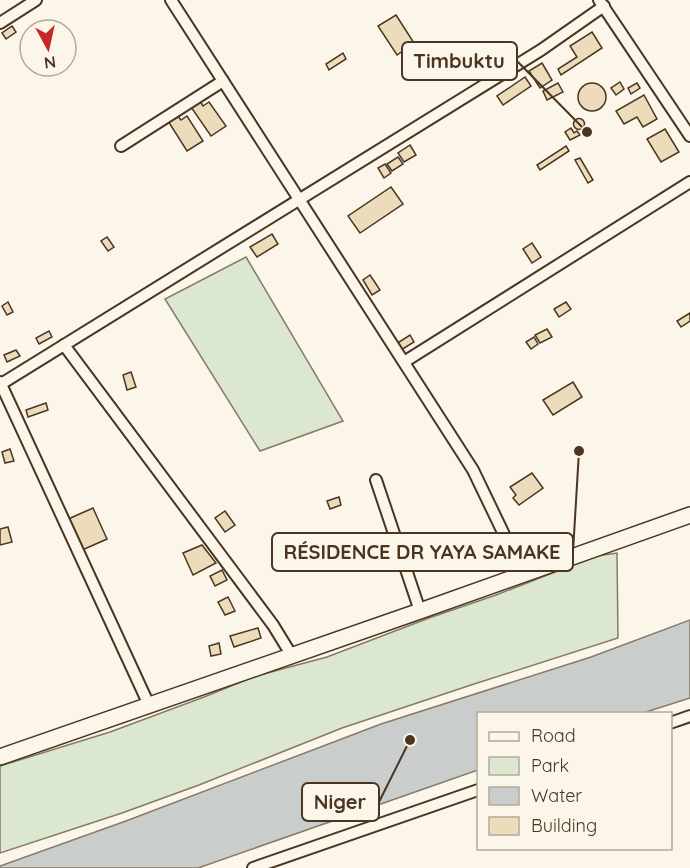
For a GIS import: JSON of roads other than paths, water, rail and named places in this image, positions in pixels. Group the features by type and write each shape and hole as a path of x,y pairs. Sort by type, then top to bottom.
{"main road":[{"path":"0,757 690,515"}],"street":[{"path":"0,23 36,0"},
{"path":"171,0 473,470 523,574"},
{"path":"149,705 0,383 541,50 602,3 690,136"},
{"path":"121,146 223,81"},
{"path":"404,362 690,182"},
{"path":"63,345 273,625 292,656"},
{"path":"376,480 420,611"},
{"path":"672,722 690,716"},
{"path":"253,868 477,790"}],"water":[{"path":"690,620 690,698 646,712 477,712 477,770 198,868 0,868 0,866 126,821 381,724 591,657"}],"place":[{"name":"Timbuktu","path":"587,132"},
{"name":"RÉSIDENCE DR YAYA SAMAKE","path":"579,451"},
{"name":"Niger","path":"410,740"}]}
